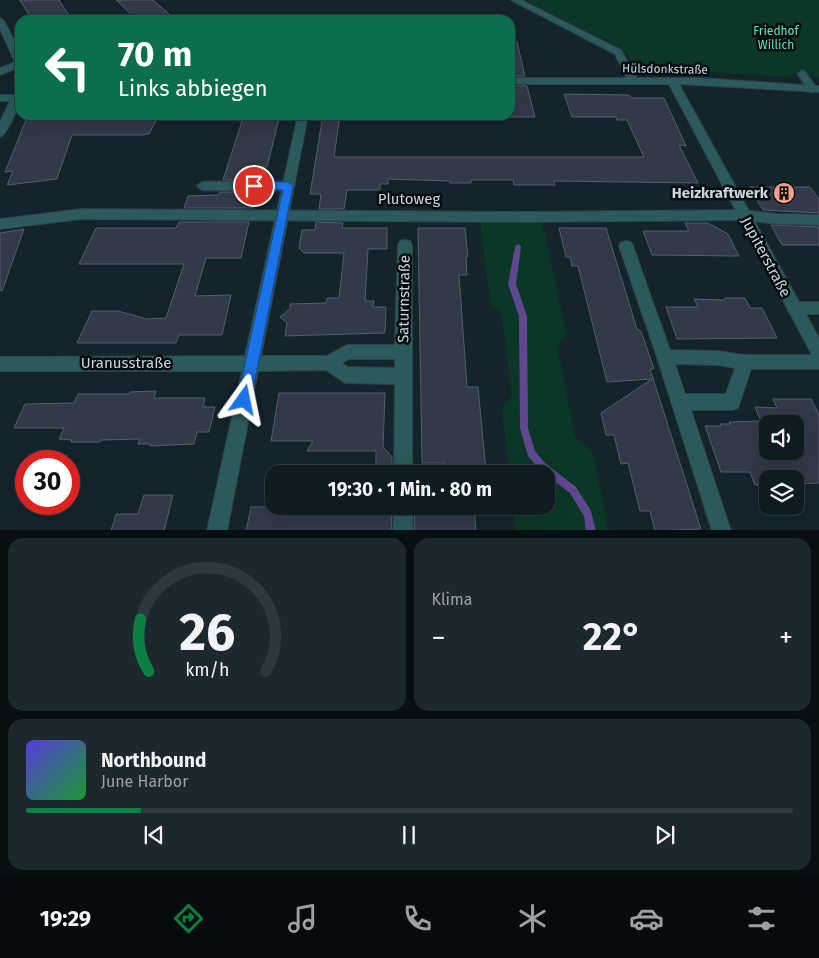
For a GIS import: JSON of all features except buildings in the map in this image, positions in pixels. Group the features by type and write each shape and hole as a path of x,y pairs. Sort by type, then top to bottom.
{"street":[{"path":"515,0 618,52 633,81"},
{"path":"0,21 15,50"},
{"path":"0,72 15,65"},
{"name":"Hülsdonkstraße","path":"515,81 672,81 816,89"},
{"name":"Jupiterstraße","path":"672,81 819,353"},
{"path":"0,98 15,98"},
{"path":"0,133 15,104"},
{"path":"217,530 302,120"},
{"name":"Plutoweg","path":"0,224 82,214 527,217 744,215 777,219 819,220"},
{"name":"Saturnstraße","path":"403,465 405,245"},
{"path":"626,246 722,530"},
{"path":"794,308 819,308"},
{"name":"Saturnstraße","path":"252,363 329,363 347,352 404,352"},
{"path":"665,357 718,358 745,362 819,362"},
{"path":"680,402 732,402 745,362"},
{"name":"Uranusstraße","path":"0,364 252,363"},
{"name":"Saturnstraße","path":"329,363 345,375 403,376"},
{"path":"403,515 403,530"}],"lane":[{"path":"802,74 816,89"},
{"path":"204,186 288,186"}],"green space":[{"name":"Friedhof Willich","path":"523,0 819,0 819,78 793,73 792,77 635,68 627,54 617,46"},
{"path":"480,221 542,221 567,336 557,345 575,437 592,451 609,530 515,530 514,515 555,515 555,465 508,465 502,408 512,396 501,313 490,303"}],"waterway":[{"path":"518,247 512,284 523,316 524,428 531,453 542,466 573,490 588,514 591,530"}],"place":[{"name":"Heizkraftwerk","path":"784,193"}],"route":[{"path":"244,400 288,186 254,186"}]}
